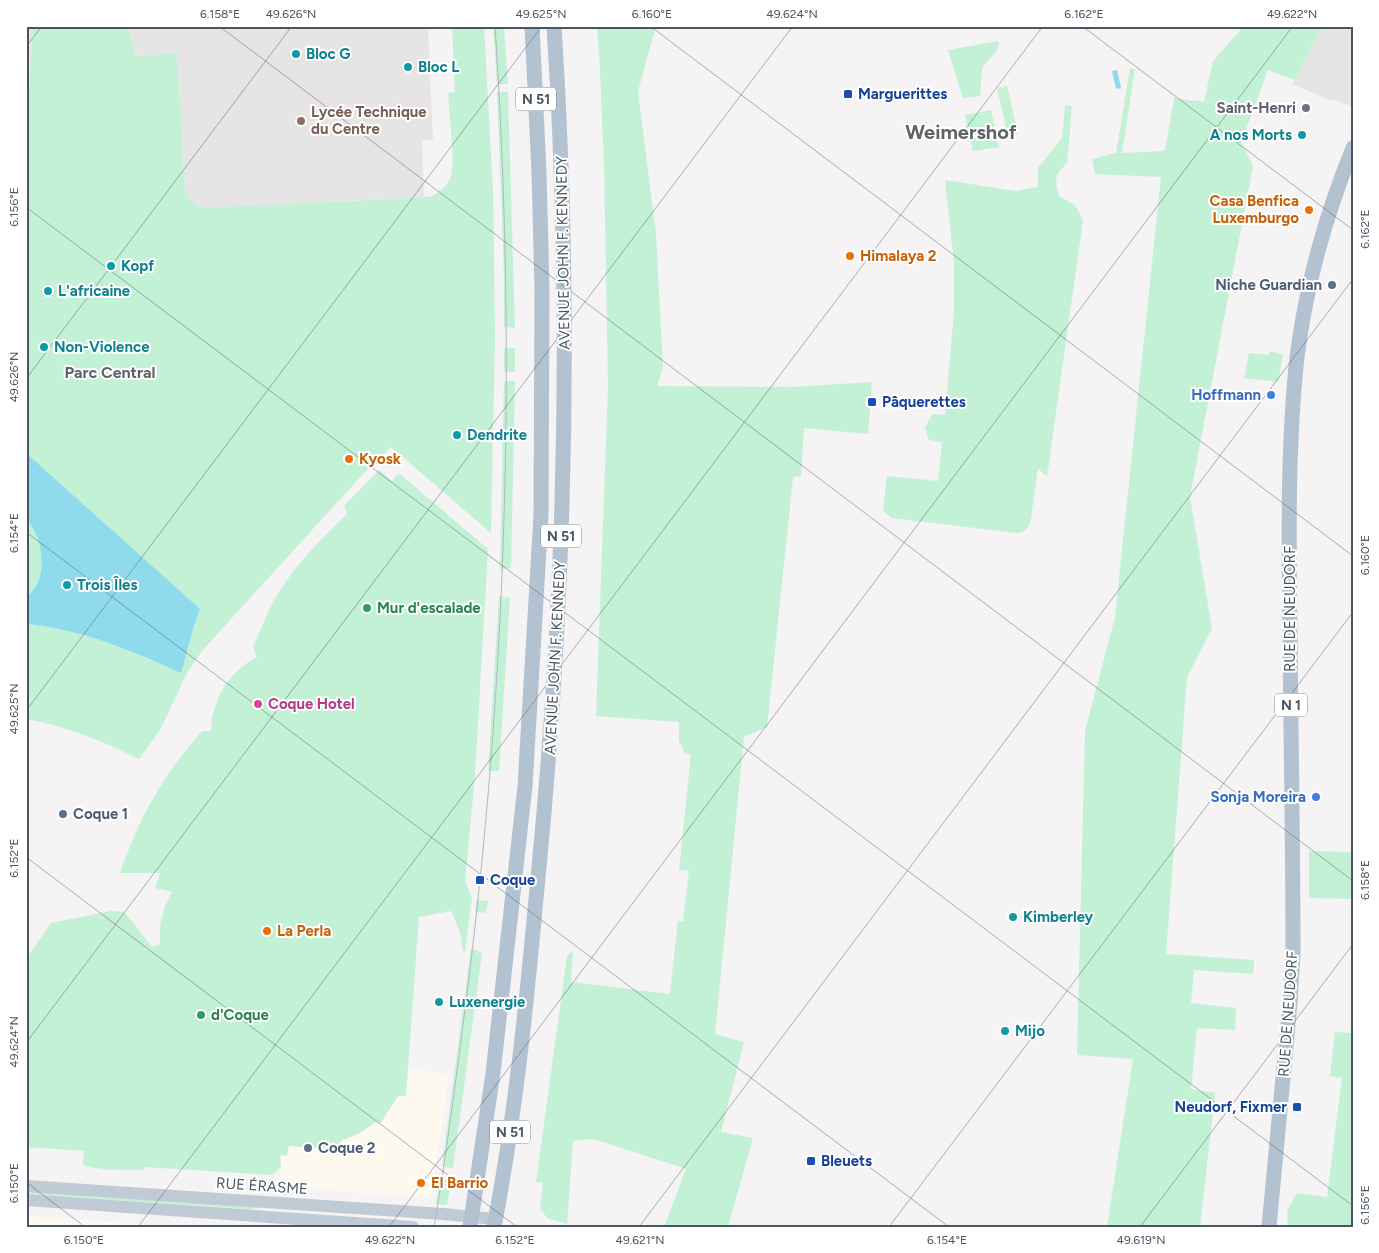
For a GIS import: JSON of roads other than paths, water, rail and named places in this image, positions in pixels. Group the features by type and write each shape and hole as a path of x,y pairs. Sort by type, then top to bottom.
{"main road":[{"name":"AVENUE JOHN F. KENNEDY","path":"471,1222 493,1073 525,786 541,515 542,290 532,26"},
{"name":"AVENUE JOHN F. KENNEDY","path":"494,1223 503,1180 523,1044 554,696 562,515 565,339 561,164 554,26"},
{"name":"RUE DE NEUDORF","path":"1269,1227 1293,952 1289,567 1290,434 1298,355 1315,266 1337,186 1353,148"}],"street":[{"name":"RUE ÉRASME","path":"26,1186 494,1223"},
{"name":"RUE ÉRASME","path":"26,1200 413,1227"}],"water":[{"path":"1117,70 1121,88 1116,89 1112,71"},
{"path":"26,453 200,609 181,673 105,642 66,631 26,624 26,597 36,586 42,563 38,539 26,512"}],"tram line":[{"path":"434,1227 454,1096 479,894 499,647 506,399 502,150 495,26"}],"place":[{"name":"Bloc G","path":"296,54"},
{"name":"Bloc L","path":"408,67"},
{"name":"Marguerittes","path":"848,94"},
{"name":"Saint-Henri","path":"1306,108"},
{"name":"Lycée Technique du Centre","path":"301,121"},
{"name":"A nos Morts","path":"1302,135"},
{"name":"Casa Benfica Luxemburgo","path":"1309,210"},
{"name":"Himalaya 2","path":"850,256"},
{"name":"Kopf","path":"111,266"},
{"name":"Niche Guardian","path":"1332,285"},
{"name":"L'africaine","path":"48,291"},
{"name":"Non-Violence","path":"44,347"},
{"name":"Hoffmann","path":"1271,395"},
{"name":"Pâquerettes","path":"872,402"},
{"name":"Dendrite","path":"457,435"},
{"name":"Kyosk","path":"349,459"},
{"name":"Trois Îles","path":"67,585"},
{"name":"Mur d'escalade","path":"367,608"},
{"name":"Coque Hotel","path":"258,704"},
{"name":"Sonja Moreira","path":"1316,797"},
{"name":"Coque 1","path":"63,814"},
{"name":"Coque","path":"480,880"},
{"name":"Kimberley","path":"1013,917"},
{"name":"La Perla","path":"267,931"},
{"name":"Luxenergie","path":"439,1002"},
{"name":"d'Coque","path":"201,1015"},
{"name":"Mijo","path":"1005,1031"},
{"name":"Neudorf, Fixmer","path":"1297,1107"},
{"name":"Coque 2","path":"308,1148"},
{"name":"Bleuets","path":"811,1161"},
{"name":"El Barrio","path":"421,1183"}],"district":[{"name":"Weimershof","path":"961,132"},
{"name":"Parc Central","path":"110,372"}]}
